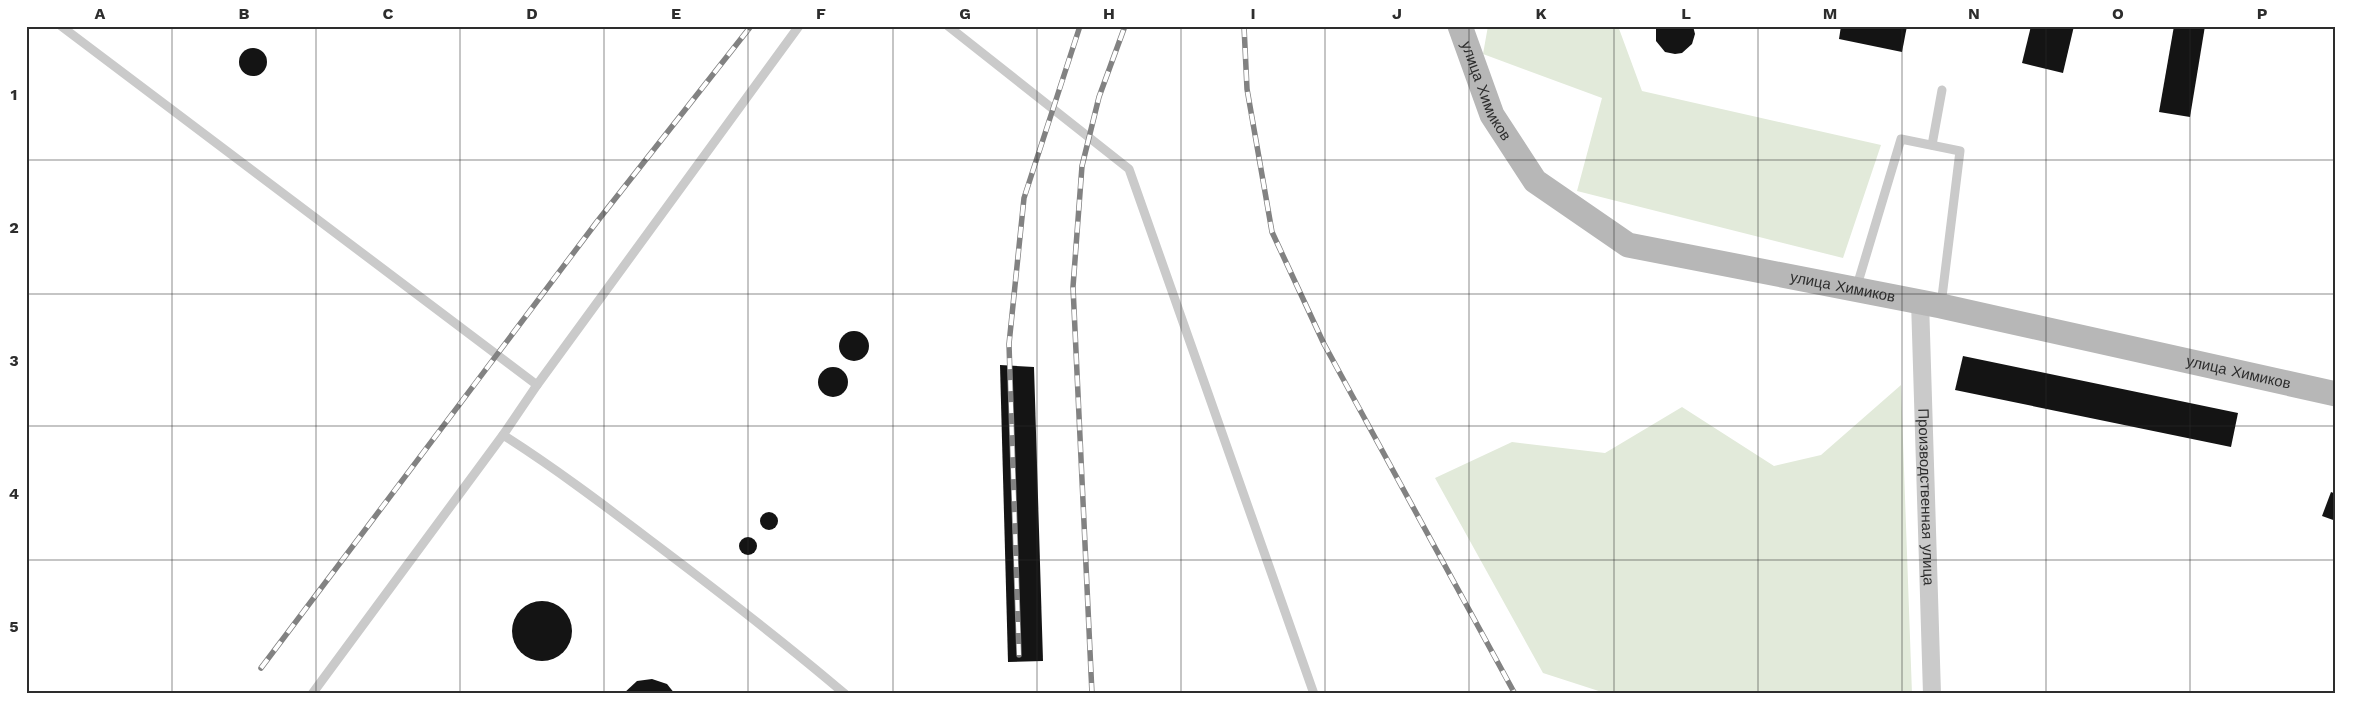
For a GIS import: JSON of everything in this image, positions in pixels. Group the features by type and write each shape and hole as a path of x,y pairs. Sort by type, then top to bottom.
{"street":[{"name":"улица Химиков","path":"1460,26 1492,115 1535,182 1628,245 1931,304 2336,394"},
{"name":"Производственная улица","path":"1931,304 1932,694"}],"lane":[{"path":"61,26 537,385"},
{"path":"312,694 503,435 537,385 799,26"},
{"path":"948,26 1129,169 1314,694"},
{"path":"1932,145 1942,90"},
{"path":"1856,289 1902,138 1960,151 1931,304"},
{"path":"503,435 614,513 736,605 774,634 845,694"}],"green space":[{"path":"1488,26 1618,26 1642,91 1881,145 1843,258 1577,191 1602,98 1483,54"},
{"path":"1901,385 1912,694 1608,694 1543,673 1435,478 1512,442 1605,453 1682,407 1774,466 1821,455"}],"building":[{"path":"1656,26 1693,26 1695,34 1692,44 1682,53 1665,52 1656,41"},
{"path":"1841,26 1907,26 1902,52 1839,39"},
{"path":"2031,26 2074,26 2063,73 2022,63"},
{"path":"2174,26 2205,26 2190,117 2159,112"},
{"path":"253,48 263,52 267,62 263,72 253,76 243,72 239,62 243,52"},
{"path":"854,331 864,336 869,346 864,356 854,361 844,356 839,346 844,336"},
{"path":"1963,356 2238,413 2231,447 1955,390"},
{"path":"1000,365 1034,367 1043,661 1008,662"},
{"path":"833,367 843,372 848,382 843,392 833,397 823,392 818,382 823,372"},
{"path":"2331,492 2336,494 2336,521 2322,516"},
{"path":"765,512 773,512 778,517 776,528 765,530 760,525 760,517"},
{"path":"744,537 752,537 757,542 755,553 744,555 739,550 739,542"},
{"path":"542,601 558,606 563,610 567,615 572,631 567,647 563,652 558,656 542,661 526,656 521,652 517,647 512,631 517,615 521,610 526,606"},
{"path":"652,679 667,684 675,694 623,694 637,681"}],"railway":[{"path":"261,668 596,223 751,26"},
{"path":"1019,655 1009,344 1024,198 1080,26"},
{"path":"1092,694 1073,287 1082,166 1099,97 1125,26"},
{"path":"1244,26 1247,89 1272,232 1324,344 1515,694"}]}
